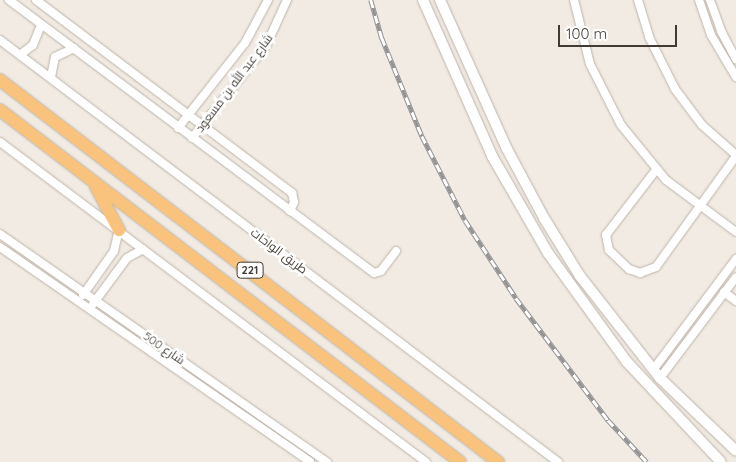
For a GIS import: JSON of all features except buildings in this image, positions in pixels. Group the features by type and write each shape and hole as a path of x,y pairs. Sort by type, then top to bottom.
{"highway":[{"name":"221","path":"0,80 498,462"},
{"name":"221","path":"0,110 460,462"},
{"path":"94,182 119,230"}],"street":[{"path":"9,0 374,273 381,271 396,252"},
{"path":"36,0 292,193 294,202 290,211"},
{"name":"شارع عبد الله بن مسعود","path":"178,128 245,43 268,0"},
{"name":"شارع عبد الله بن مسعود","path":"192,138 266,46 287,0"},
{"path":"423,0 492,156 548,253 627,362 722,462"},
{"path":"440,0 482,97 544,218 609,316 657,374 736,452"},
{"path":"574,0 580,32 604,96 621,125 656,170 700,206 736,232"},
{"path":"638,0 648,37 674,89 702,125 736,155 656,267 640,273 629,269 609,250 606,235 656,170"},
{"path":"699,0 711,36 736,77"},
{"path":"710,0 721,31 736,59"},
{"path":"20,54 33,45 41,25"},
{"name":"طريق الواحات","path":"0,40 558,462"},
{"path":"51,77 55,57 74,48"},
{"path":"0,142 426,462"},
{"path":"78,302 114,251 119,230"},
{"name":"شارع 500","path":"0,234 327,462"},
{"name":"شارع 500","path":"0,247 310,462"},
{"path":"89,309 124,261 143,249"},
{"path":"657,374 736,260"},
{"path":"657,374 736,277"},
{"path":"724,292 736,301"},
{"path":"144,346 150,338"}],"railway":[{"path":"371,0 382,38 422,136 465,220 516,298 608,420 647,462"}]}
